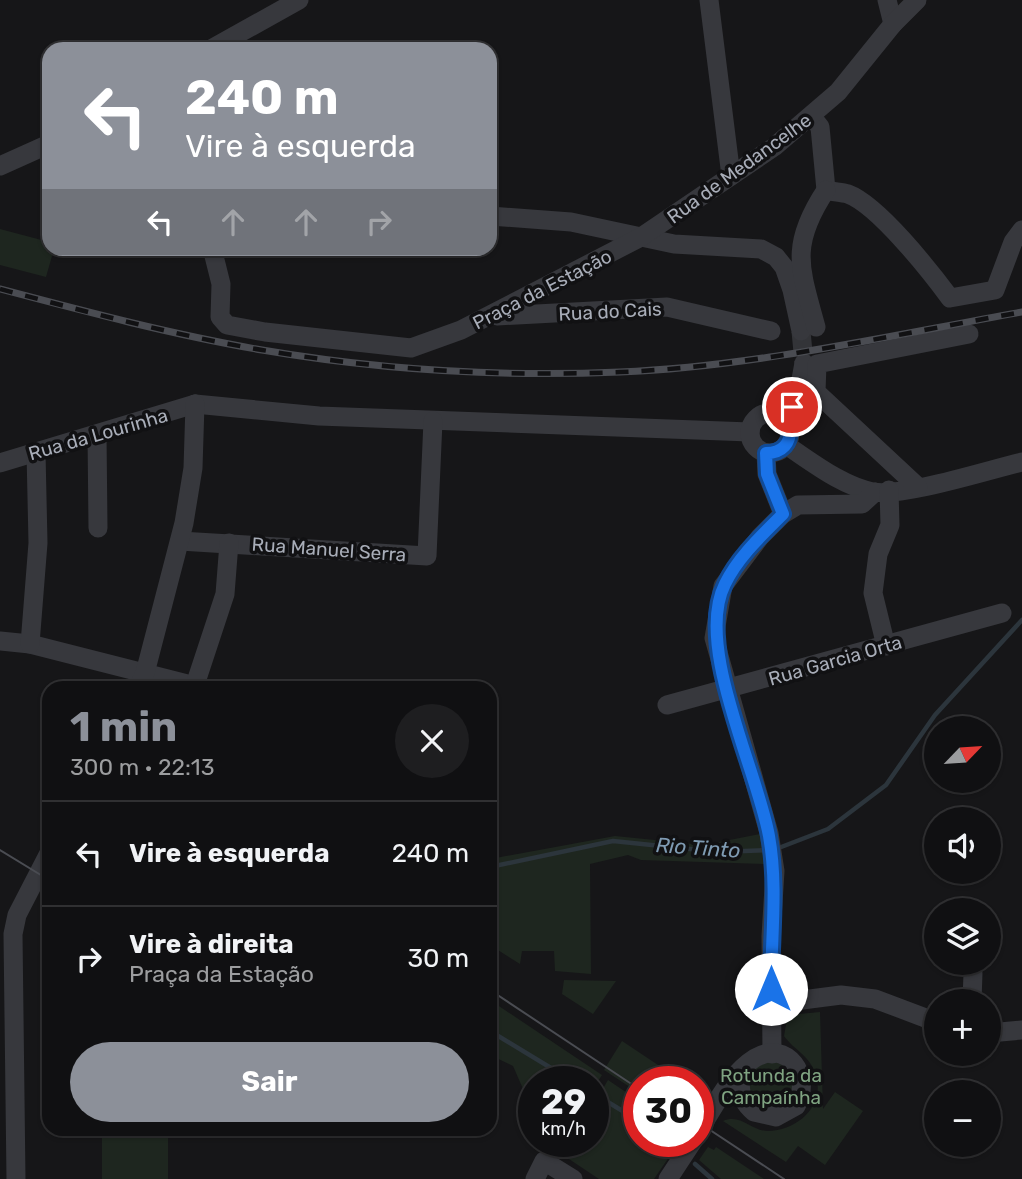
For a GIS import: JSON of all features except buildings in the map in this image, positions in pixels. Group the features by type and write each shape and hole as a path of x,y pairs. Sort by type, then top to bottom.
{"street":[{"path":"224,42 299,0"},
{"path":"709,0 731,176"},
{"path":"887,0 892,24"},
{"name":"Rua de Medancelhe","path":"641,237 812,117 838,92 892,24 917,0"},
{"path":"497,216 564,221 674,244 761,249 776,257 789,278 808,329 799,264 812,214 826,190 820,127 812,117"},
{"path":"0,166 42,147"},
{"path":"0,152 42,161"},
{"path":"826,190 848,194 868,207 930,271 950,298 995,290 1013,242 1022,230"},
{"name":"Praça da Estação","path":"214,256 221,284 220,317 227,325 265,332 411,348 489,316 641,237"},
{"name":"Rua do Cais","path":"489,316 667,307 771,331"},
{"path":"787,431 802,418 816,392 817,364 970,334"},
{"path":"804,363 798,396 787,431 781,450 766,453 754,446 750,432 760,416 773,413 787,431 844,481 882,491 918,487 1022,462"},
{"path":"816,392 918,487"},
{"path":"0,640 30,644 141,680 180,541 194,468 195,404 319,416 750,432"},
{"name":"Rua da Lourinha","path":"0,463 195,404"},
{"name":"Rua Manuel Serra","path":"180,541 427,556 432,421"},
{"path":"97,433 98,528"},
{"path":"30,644 38,543 36,452"},
{"path":"766,453 767,474 783,514"},
{"path":"772,1054 775,871 769,833 714,638 723,586 760,537 783,514 797,505 862,504 882,491"},
{"path":"882,491 890,525 877,554 873,593 886,646"},
{"path":"201,681 225,594 229,542"},
{"name":"Rua Garcia Orta","path":"667,705 1002,613"},
{"path":"16,1179 7,1064 13,934 18,915 42,867"},
{"path":"771,1004 853,996 875,999 924,1017"},
{"path":"1001,1032 1022,1030"},
{"path":"714,1108 720,1095 751,1060 772,1054 790,1059 798,1067 803,1085 802,1096 787,1114 765,1117 746,1105 740,1087 744,1069"},
{"path":"714,1112 746,1105"},
{"path":"668,1179 682,1157"},
{"path":"535,1179 544,1161 573,1179"}],"green space":[{"path":"0,229 42,240 42,256 52,256 46,277 0,265"},
{"path":"760,834 765,864 641,860 628,855 590,864 591,974 555,971 554,951 522,951 520,964 497,949 497,858 615,836 704,845"},
{"path":"564,980 616,981 593,1014 562,994"},
{"path":"497,1005 589,1066 518,1066 518,1077 513,1066 497,1058"},
{"path":"799,1010 799,1014 820,1012 823,1109 835,1092 863,1111 825,1165 798,1146 786,1162 723,1121 735,1119 768,1131 790,1126 807,1114 817,1095 815,1073 805,1057 784,1036 787,1019"},
{"path":"622,1041 660,1066 623,1066 623,1082 609,1073 609,1066 606,1066"},
{"name":"Rotunda da Campaínha","path":"771,1062 787,1069 794,1085 787,1101 771,1108 755,1101 748,1085 755,1069"},
{"path":"609,1081 623,1090 623,1157 669,1157 654,1179 599,1179 566,1157 609,1157"},
{"path":"102,1136 168,1136 168,1179 102,1179"},
{"path":"716,1147 764,1179 721,1179 699,1160 701,1157 714,1157"}],"waterway":[{"name":"Rio Tinto","path":"776,849 828,829 886,785 935,715 1022,620"},
{"name":"Rio Tinto","path":"497,866 613,841 719,852 768,850"},
{"path":"497,1035 548,1066"},
{"path":"609,1103 623,1111"},
{"path":"695,1164 712,1179"}],"tunnel":[{"path":"801,331 804,363"}],"tram line":[{"path":"0,850 42,876"},
{"path":"497,995 623,1078"},
{"path":"714,1133 784,1179"}],"railway":[{"path":"0,289 163,330 262,350 351,363 486,373 620,372 720,364 822,349 1022,312"}],"route":[{"path":"771,989 775,871 769,833 742,746 714,638 723,586 760,537 783,514 767,474 766,453 774,453 786,445 790,437 790,427 785,419 792,407"}]}
